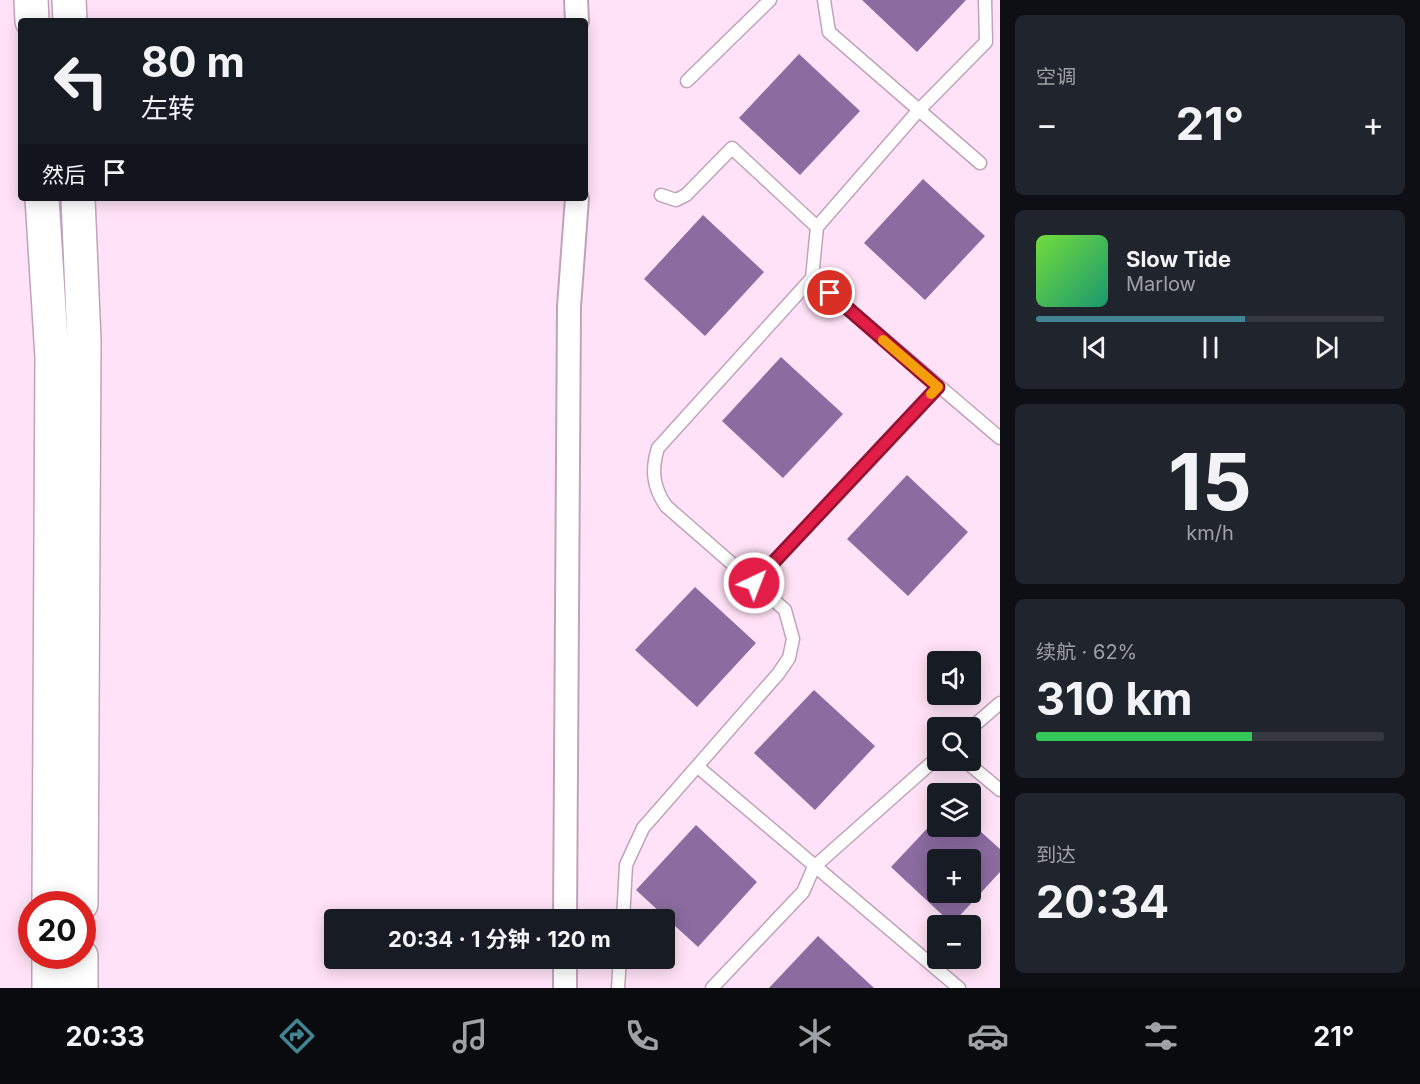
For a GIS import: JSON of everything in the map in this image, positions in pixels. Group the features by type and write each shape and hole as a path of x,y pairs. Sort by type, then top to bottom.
{"highway":[{"path":"30,0 32,18"},
{"path":"69,0 70,18"},
{"path":"42,201 52,357 49,891"},
{"path":"78,201 84,341 81,891"},
{"path":"49,969 49,988"},
{"path":"81,969 81,988"}],"street":[{"path":"576,0 577,18"},
{"path":"565,909 568,307 577,201"},
{"path":"565,969 565,988"}],"lane":[{"path":"687,81 770,0"},
{"path":"824,0 829,32 980,163"},
{"path":"624,909 626,865 643,828 778,674 792,649 792,629 785,610 666,506 655,486 654,461 666,437 812,278 817,227 918,111 986,42 985,0"},
{"path":"661,195 676,200 686,195 732,148 817,227"},
{"path":"812,278 1000,438"},
{"path":"754,583 938,387"},
{"path":"981,719 1000,703"},
{"path":"698,767 957,988"},
{"path":"712,988 803,892 814,867 927,768"},
{"path":"977,771 1000,790"},
{"path":"618,988 619,969"}],"building":[{"path":"862,0 966,0 917,52"},
{"path":"799,54 860,111 800,175 739,118"},
{"path":"923,179 985,236 925,300 864,243"},
{"path":"703,215 764,272 705,336 644,279"},
{"path":"781,357 843,414 783,478 722,421"},
{"path":"907,475 968,532 908,596 847,539"},
{"path":"695,587 756,643 697,707 635,650"},
{"path":"814,690 875,746 815,810 754,753"},
{"path":"696,825 757,882 698,947 675,926 675,909 657,909 636,890"},
{"path":"927,829 927,837 981,837 981,832 1000,849 1000,872 981,893 981,849 927,849 927,901 891,867"},
{"path":"930,903 971,903 960,915 942,915"},
{"path":"818,936 874,988 769,988"}],"slow traffic":[{"path":"883,340 938,387 931,394"}],"route":[{"path":"754,583 938,387 830,293"}]}
